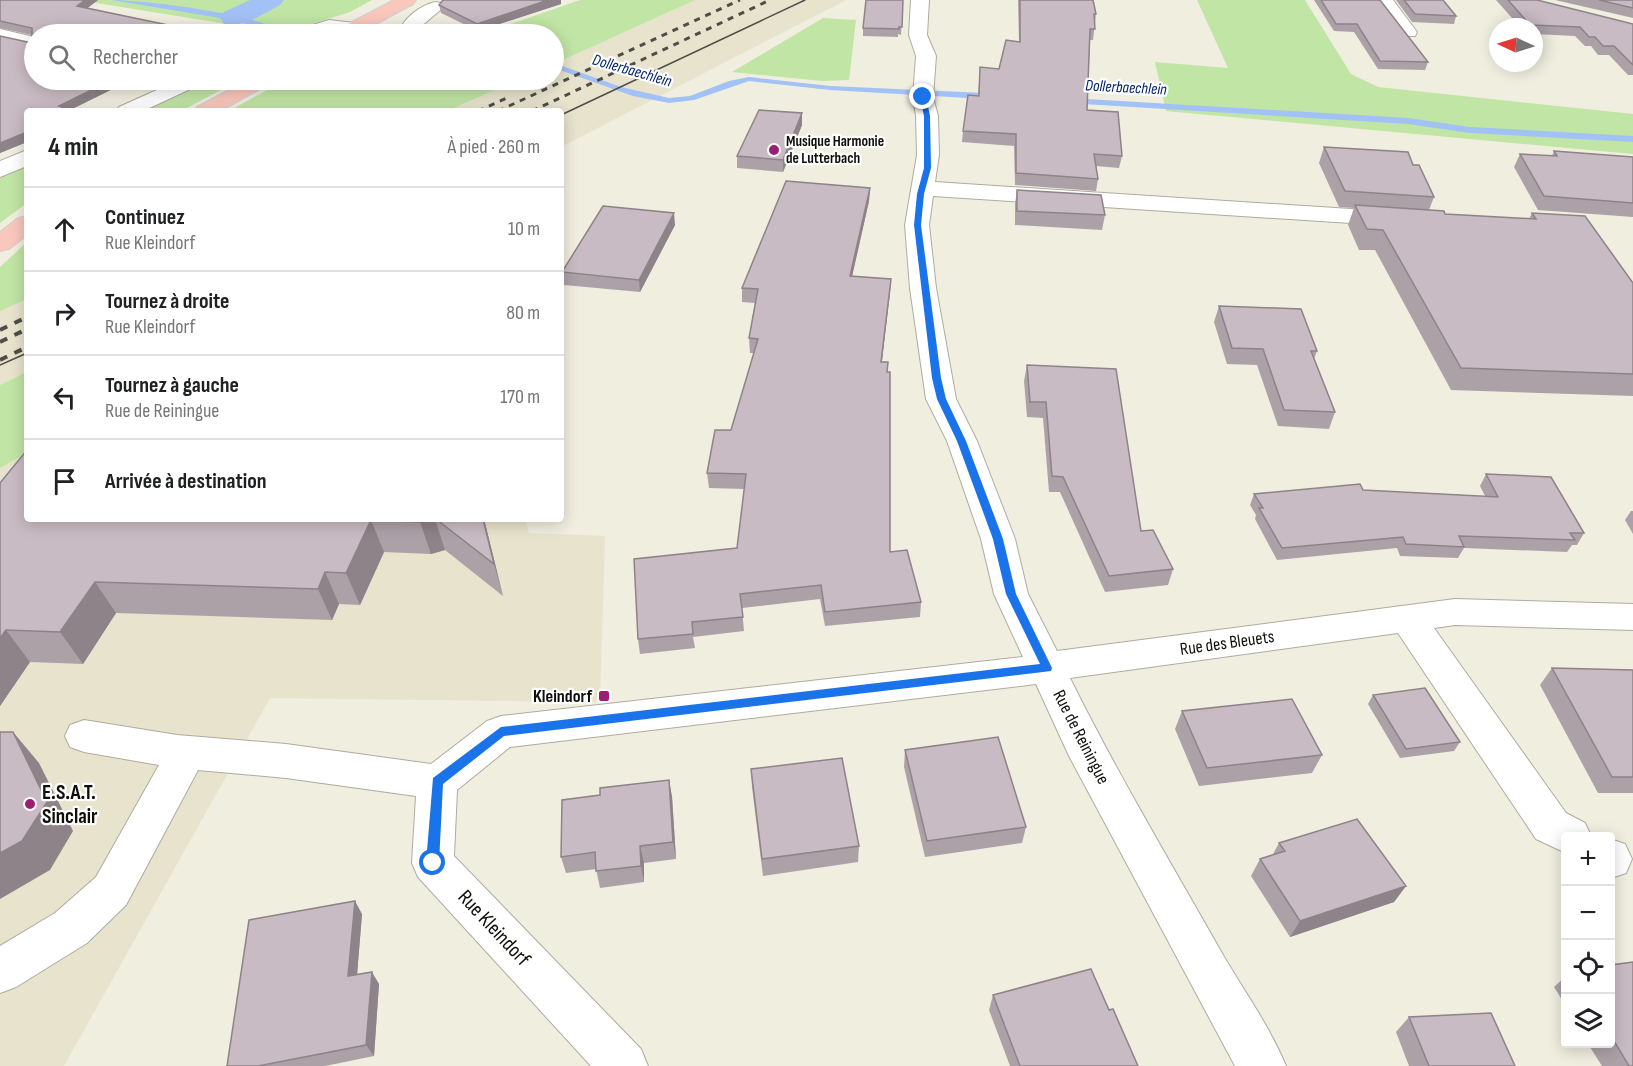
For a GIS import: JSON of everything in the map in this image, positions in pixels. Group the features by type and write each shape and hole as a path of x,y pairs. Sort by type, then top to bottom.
{"main road":[{"path":"363,24 405,1"},
{"path":"210,108 243,90"},
{"path":"0,244 24,225"}],"street":[{"name":"Rue de Reiningue","path":"920,0 918,35 927,64 923,93 927,116 924,182 917,225 941,399 962,441 994,528 1011,594 1083,744 1222,1000 1262,1066"},
{"path":"1384,0 1408,32"},
{"path":"405,1 435,7 412,24"},
{"path":"0,35 24,41"},
{"path":"133,108 172,90"},
{"path":"0,170 24,158"},
{"path":"924,182 1356,203"},
{"path":"924,182 1423,221"},
{"name":"Rue des Bleuets","path":"1047,668 1455,612 1633,617"},
{"path":"1408,619 1551,826 1561,832"},
{"path":"84,736 187,753 286,761 437,782 501,732 1047,668"},
{"path":"0,971 71,928 111,891 187,753"},
{"name":"Rue Kleindorf","path":"437,782 433,863 624,1066"}],"shaded area":[{"path":"695,0 846,0 564,145 564,108 455,108 495,90 564,90 564,59"},
{"path":"24,300 24,373 0,385 0,311"},
{"path":"24,455 24,522 526,522 529,533 605,536 600,702 270,698 64,1066 0,1066 0,468"}],"green space":[{"path":"78,0 372,0 350,12 311,24 226,24"},
{"path":"580,0 695,0 564,59 564,24 511,24"},
{"path":"1197,0 1305,0 1351,74 1378,87 1633,114 1633,154 1166,111 1155,62 1228,68"},
{"path":"823,18 856,20 849,80 822,81 732,72"},
{"path":"187,90 221,90 187,108 148,108"},
{"path":"267,90 495,90 454,108 234,108"},
{"path":"24,165 24,205 0,223 0,177"},
{"path":"24,245 24,300 0,311 0,267"},
{"path":"24,373 24,455 0,468 0,385"}],"building":[{"path":"0,0 85,0 77,6 163,24 24,24 24,26 0,21"},
{"path":"443,0 548,0 477,24 439,5"},
{"path":"866,0 903,0 902,27 899,29 863,28"},
{"path":"1020,0 1093,0 1096,14 1094,14 1095,29 1090,29 1087,110 1118,112 1122,156 1094,154 1098,179 1016,173 1016,134 963,131 968,95 979,96 980,67 999,69 1006,40 1020,42"},
{"path":"1321,0 1380,0 1428,62 1380,61 1357,24 1336,24"},
{"path":"1404,0 1443,0 1456,16 1415,14"},
{"path":"1508,0 1537,0 1633,24 1633,65 1614,46 1603,46 1595,37 1589,37 1580,27 1543,26 1543,18 1524,18"},
{"path":"1599,0 1633,0 1633,8"},
{"path":"0,36 24,41 24,90 92,90 59,106 64,107 62,108 24,108 24,133 0,143"},
{"path":"759,110 802,113 783,160 737,156"},
{"path":"1324,147 1408,152 1413,165 1419,165 1434,197 1345,191"},
{"path":"1554,151 1633,157 1633,203 1544,196 1520,154 1557,156"},
{"path":"786,181 870,188 850,276 891,279 881,362 888,362 887,372 890,372 890,552 907,550 921,602 825,612 821,585 740,594 743,617 692,622 693,634 638,639 634,559 737,548 746,474 707,473 715,430 731,430 758,339 749,338 758,289 742,288"},
{"path":"1017,190 1101,195 1105,215 1017,211"},
{"path":"1355,205 1444,211 1445,214 1536,219 1532,213 1585,216 1633,283 1633,374 1461,368 1383,230 1367,229"},
{"path":"603,206 674,213 639,280 564,272"},
{"path":"1219,306 1301,309 1317,351 1311,351 1335,412 1284,410 1263,349 1232,348"},
{"path":"1027,365 1116,369 1141,531 1153,530 1173,569 1109,576 1063,477 1052,476 1046,402 1030,402"},
{"path":"24,454 24,522 370,522 346,573 325,572 318,589 95,582 60,632 6,630 0,638 0,483"},
{"path":"1486,474 1551,477 1584,533 1570,533 1575,540 1459,536 1464,547 1406,544 1403,537 1282,548 1259,508 1263,508 1254,494 1360,484 1363,490 1498,497"},
{"path":"440,522 484,522 494,564"},
{"path":"1552,668 1633,670 1633,777 1612,777"},
{"path":"1425,688 1460,742 1406,749 1373,695"},
{"path":"1292,699 1322,755 1207,768 1182,711"},
{"path":"0,732 13,732 47,802 22,841 0,853"},
{"path":"998,737 1026,827 927,841 905,750"},
{"path":"842,758 859,846 762,859 751,769"},
{"path":"669,780 673,842 640,846 641,866 596,871 595,852 561,857 562,800 600,795 600,788"},
{"path":"1357,819 1406,886 1300,921 1260,859 1285,851 1279,843"},
{"path":"355,901 348,976 372,972 366,1045 258,1066 227,1066 249,920"},
{"path":"1633,962 1633,1066 1629,1066 1615,1043 1615,964"},
{"path":"1091,969 1109,1010 1113,1009 1138,1066 1020,1066 993,995"},
{"path":"1491,1013 1515,1066 1429,1066 1409,1017"}],"waterway":[{"name":"Dollerbaechlein","path":"116,0 233,18 255,24"},
{"path":"233,18 271,0"},
{"name":"Dollerbaechlein","path":"564,69 636,94 669,100 700,96 749,79 830,88 985,96"},
{"name":"Dollerbaechlein","path":"1070,101 1408,121 1470,130 1633,139"}],"tram line":[{"path":"564,114 805,0"},
{"path":"0,365 24,354"}],"railway":[{"path":"564,81 740,0"},
{"path":"538,108 770,0"},
{"path":"505,108 544,90"},
{"path":"485,108 507,98"},
{"path":"0,330 24,318"},
{"path":"0,342 24,330"},
{"path":"0,360 24,348"}],"place":[{"name":"Musique Harmonie de Lutterbach","path":"774,150"},
{"name":"Kleindorf","path":"604,696"},
{"name":"E.S.A.T. Sinclair","path":"30,804"}],"route":[{"path":"433,863 437,782 501,732 1047,668 1011,594 998,539 962,441 941,399 917,225 920,194 925,181 928,155 927,116 923,97"}]}
